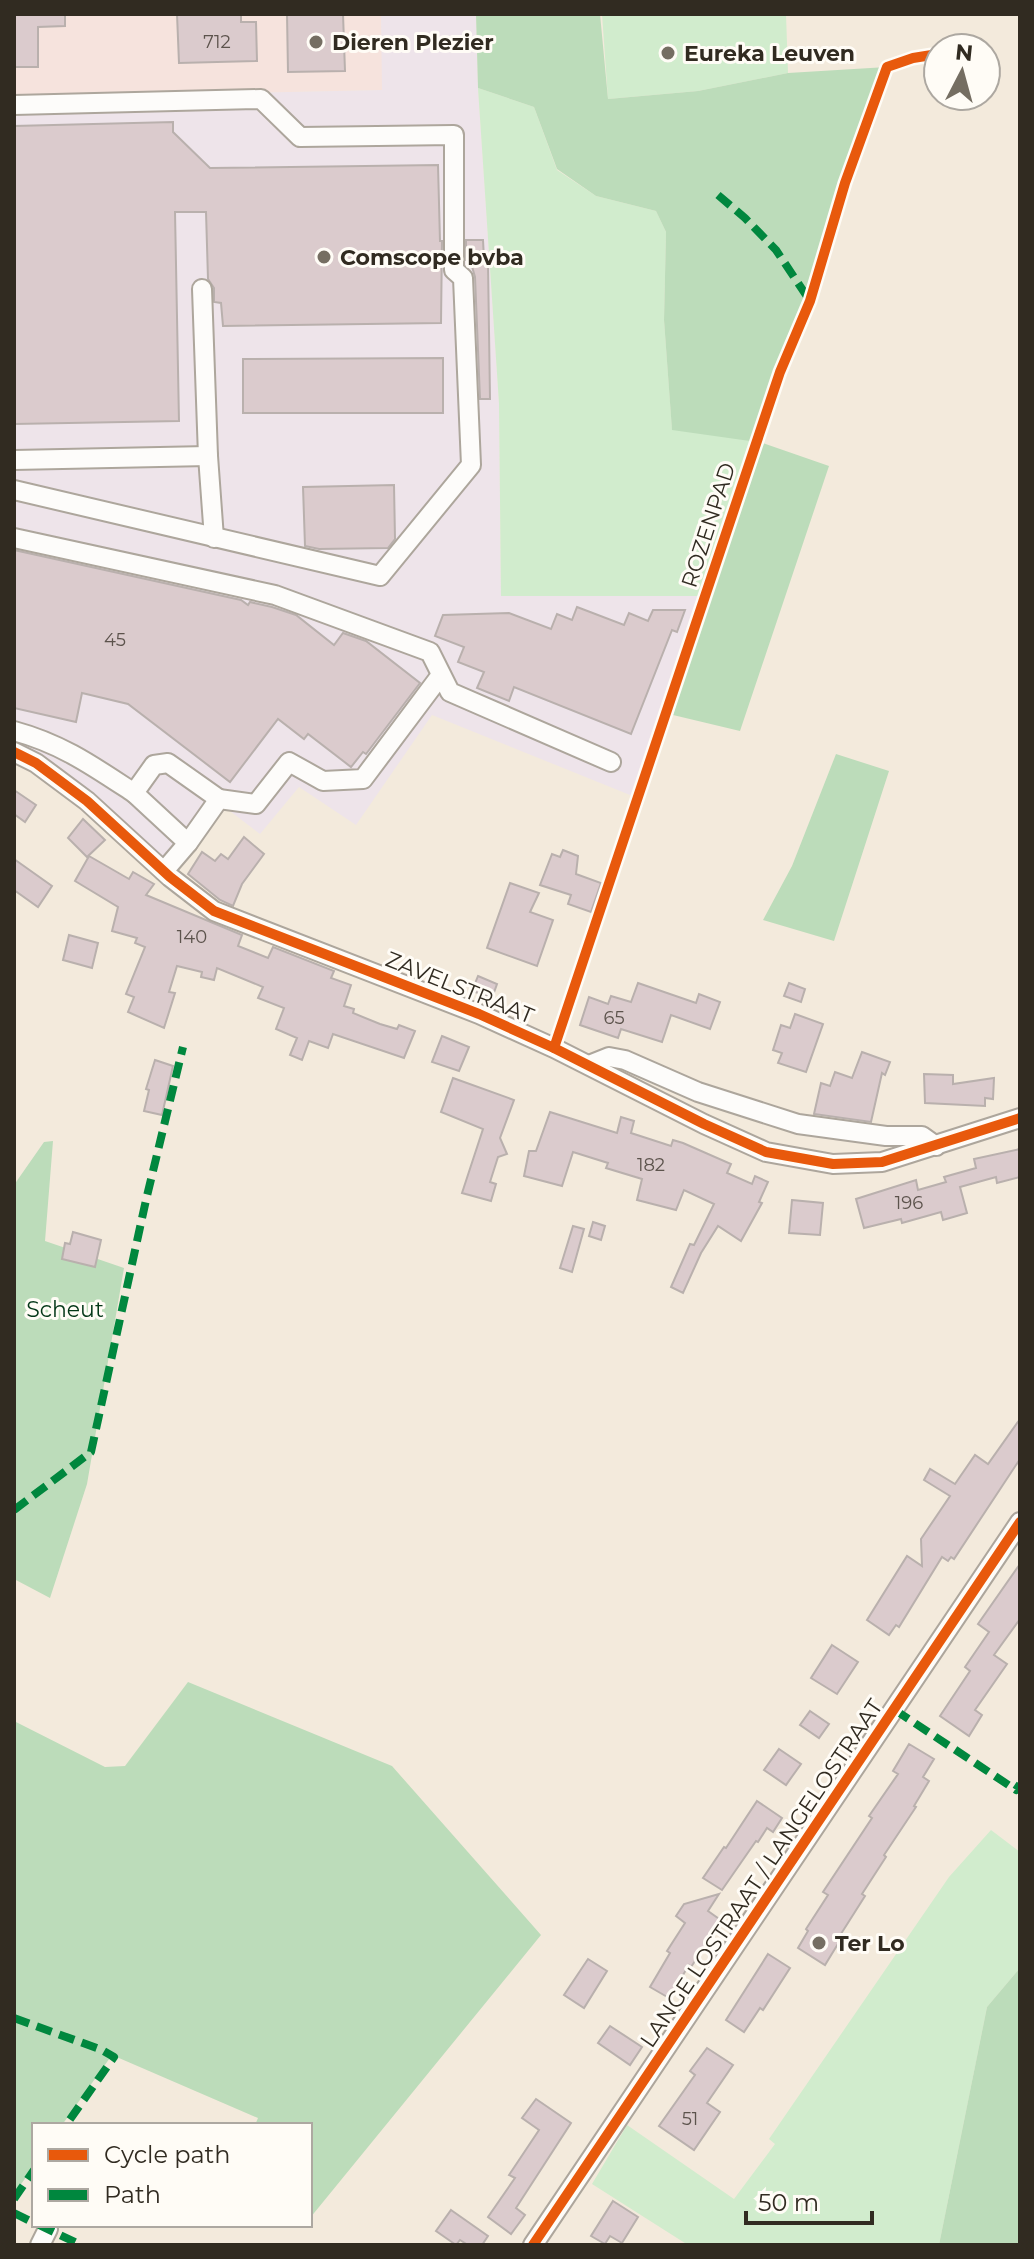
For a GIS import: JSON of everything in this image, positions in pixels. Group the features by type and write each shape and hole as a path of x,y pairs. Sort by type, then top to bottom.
{"street":[{"path":"14,105 261,99 300,137 454,135 454,270 463,278 471,465 380,576 14,490"},
{"path":"202,289 214,538"},
{"path":"14,460 208,456"},
{"path":"14,538 275,595 430,652 450,692 611,762"},
{"path":"134,793 154,765 168,763 219,799 256,804 289,762 323,781 363,779 441,675"},
{"path":"14,731 47,740 111,778 134,793 188,843"},
{"name":"ZAVELSTRAAT","path":"14,752 36,763 87,801 164,871 214,911 479,1014 766,1152 833,1164 882,1162 1020,1118"},
{"path":"87,801 111,778"},
{"path":"164,871 219,799"},
{"path":"589,1065 601,1058 625,1060 698,1092 798,1124 886,1136 922,1136 936,1146"},
{"name":"LANGE LOSTRAAT / LANGELOSTRAAT","path":"533,2245 1020,1522"}],"shaded area":[{"path":"14,14 381,14 383,90 14,98"},
{"path":"381,14 476,14 499,403 501,596 708,596 635,797 432,715 356,825 299,787 260,834 226,808 170,877 14,752 14,98 382,90"}],"green space":[{"path":"476,14 600,14 608,99 698,91 788,73 887,67 810,301 757,441 829,466 740,731 673,715 728,525 757,442 672,430 664,320 666,232 656,211 596,196 557,169 534,107 478,88"},
{"path":"602,14 786,14 788,73 698,91 608,99"},
{"path":"478,88 534,107 557,170 596,196 656,211 666,232 664,320 672,429 757,441 708,596 501,596 499,403"},
{"path":"836,754 889,771 834,941 763,920 792,866"},
{"name":"Scheut","path":"53,1141 45,1241 124,1268 87,1484 50,1598 14,1579 14,1185 44,1142"},
{"path":"188,1682 392,1766 541,1935 312,2216 312,2123 256,2123 258,2118 112,2055 63,2123 32,2123 32,2169 14,2194 14,1721 105,1767 125,1766"},
{"path":"991,1830 1020,1852 1020,1968 987,2007 939,2245 688,2245 592,2184 627,2125 734,2199 775,2144 769,2139 949,1877"},
{"path":"1020,1968 1020,2245 939,2245 987,2007"}],"building":[{"path":"14,14 65,14 65,26 38,27 38,67 14,67"},
{"path":"177,14 241,14 241,22 256,22 257,61 179,63"},
{"name":"Dieren Plezier","path":"287,14 343,14 345,71 288,72"},
{"name":"Comscope bvba","path":"173,122 173,132 210,168 438,165 442,241 441,323 223,326 221,303 214,302 214,288 208,279 206,212 175,212 179,421 14,424 14,126"},
{"path":"466,240 483,240 484,259 466,260"},
{"path":"471,263 488,263 490,399 480,399 475,277"},
{"path":"443,358 443,413 243,413 243,359"},
{"path":"394,485 395,539 388,548 319,549 305,546 303,487"},
{"path":"14,550 241,600 248,605 250,602 272,607 296,615 334,645 343,633 366,641 420,683 366,754 363,752 351,767 308,734 304,739 278,719 230,782 128,704 82,693 76,722 14,708"},
{"path":"577,607 624,625 629,613 648,621 653,610 685,610 677,632 672,630 631,734 514,687 509,701 477,688 484,672 458,662 464,647 435,636 443,615 509,613 551,629 557,614 572,620"},
{"path":"14,790 36,805 25,822 14,814"},
{"path":"83,819 105,840 87,857 68,838"},
{"path":"244,837 264,854 242,884 233,906 220,900 188,874 202,852 215,861 221,854 228,859"},
{"path":"563,850 578,856 576,874 601,883 591,912 568,904 571,895 540,885 552,854 560,857"},
{"path":"89,856 129,879 133,872 154,884 146,895 242,935 238,946 268,958 273,947 334,971 331,978 351,985 344,1006 354,1009 353,1013 397,1029 399,1025 415,1031 404,1058 333,1034 328,1048 309,1041 302,1060 290,1055 297,1038 276,1029 284,1008 258,998 263,987 217,968 214,980 201,977 202,972 177,966 169,992 175,993 164,1028 128,1012 134,997 126,994 145,947 135,943 137,938 112,931 118,907 75,881"},
{"path":"14,859 52,886 38,907 14,890"},
{"path":"510,883 539,893 530,912 553,920 537,966 487,948"},
{"path":"69,935 98,943 92,968 63,960"},
{"path":"478,976 497,984 492,998 472,991"},
{"path":"638,983 696,1003 699,994 720,1002 710,1029 671,1015 662,1042 621,1029 618,1038 580,1025 589,997 608,1004 611,996 631,1002"},
{"path":"789,983 805,989 801,1002 784,996"},
{"path":"795,1014 823,1024 806,1072 778,1063 782,1053 773,1050 781,1025 790,1028"},
{"path":"442,1036 469,1047 459,1071 432,1062"},
{"path":"862,1052 890,1062 885,1075 882,1073 871,1122 814,1114 821,1083 830,1086 835,1072 852,1078"},
{"path":"155,1060 173,1066 162,1115 144,1111 149,1090 146,1089"},
{"path":"924,1074 953,1075 953,1084 994,1078 993,1099 985,1098 985,1106 925,1103"},
{"path":"453,1078 514,1100 500,1138 507,1154 498,1157 490,1182 496,1184 491,1201 462,1193 483,1129 441,1112"},
{"path":"550,1112 617,1133 621,1117 634,1121 631,1133 671,1146 673,1140 683,1143 731,1164 727,1173 752,1184 755,1176 768,1182 759,1202 762,1203 741,1241 718,1226 701,1253 683,1293 671,1287 690,1244 694,1245 714,1204 684,1190 676,1210 637,1200 642,1179 606,1168 608,1163 573,1152 562,1186 524,1176 529,1151 536,1151"},
{"path":"1020,1149 1020,1177 997,1183 996,1177 960,1187 967,1213 943,1220 941,1212 902,1223 901,1219 864,1228 856,1199 916,1180 918,1190 946,1182 944,1177 976,1168 974,1159"},
{"path":"792,1200 823,1203 820,1235 789,1233"},
{"path":"593,1222 605,1226 601,1240 589,1236"},
{"path":"573,1226 584,1229 572,1272 560,1268"},
{"path":"73,1232 101,1240 95,1267 62,1259 65,1243 70,1244"},
{"path":"1020,1419 1020,1459 954,1559 951,1557 948,1561 942,1557 899,1627 896,1625 889,1635 867,1620 907,1556 922,1566 921,1539 950,1496 924,1480 930,1469 955,1484 975,1455 988,1464"},
{"path":"1020,1564 1020,1619 994,1655 1007,1664 975,1710 982,1715 969,1736 940,1716 970,1671 965,1667 989,1632 978,1624"},
{"path":"832,1645 858,1662 837,1694 811,1678"},
{"path":"810,1711 829,1724 819,1738 800,1725"},
{"path":"909,1744 934,1759 923,1777 929,1781 916,1807 884,1855 886,1857 862,1894 865,1896 825,1965 798,1948 828,1895 823,1892 898,1774 893,1771"},
{"path":"779,1749 801,1764 786,1785 764,1770"},
{"path":"757,1801 782,1818 773,1832 767,1828 756,1841 722,1890 703,1878"},
{"path":"719,1894 708,1911 722,1921 669,1998 650,1987 685,1923 676,1916 684,1904"},
{"path":"768,1954 790,1968 763,2010 760,2008 744,2032 726,2020"},
{"path":"588,1959 607,1971 584,2008 564,1995"},
{"path":"610,2026 642,2047 630,2065 598,2043"},
{"path":"707,2048 733,2065 707,2103 720,2112 694,2150 659,2126 695,2075 690,2071"},
{"path":"536,2099 571,2123 516,2208 525,2215 511,2234 488,2217 515,2178 509,2175 539,2130 522,2118"},
{"path":"613,2201 638,2217 622,2243 610,2236 605,2244 591,2236"},
{"path":"451,2210 488,2236 482,2245 468,2245 460,2240 456,2245 436,2231"}],"marked path":[{"path":"718,195 776,250 810,301"},
{"path":"14,1510 91,1452 183,1047"},
{"path":"895,1710 1016,1790 1020,1784"},
{"path":"14,2018 114,2057 67,2123"},
{"path":"14,2199 32,2173"},
{"path":"14,2213 32,2222"},
{"path":"43,2227 81,2245"}],"cycle path":[{"name":"ROZENPAD","path":"554,1048 780,372 810,301 845,183 887,67 922,57"},
{"path":"14,752 36,763 87,801 170,877 214,911 479,1014 766,1152 833,1164 882,1162 1020,1118"},
{"path":"533,2245 1020,1522"}],"place":[{"name":"Dieren Plezier","path":"316,42"},
{"name":"Eureka Leuven","path":"668,53"},
{"name":"Comscope bvba","path":"324,257"},
{"name":"Ter Lo","path":"819,1943"}]}
